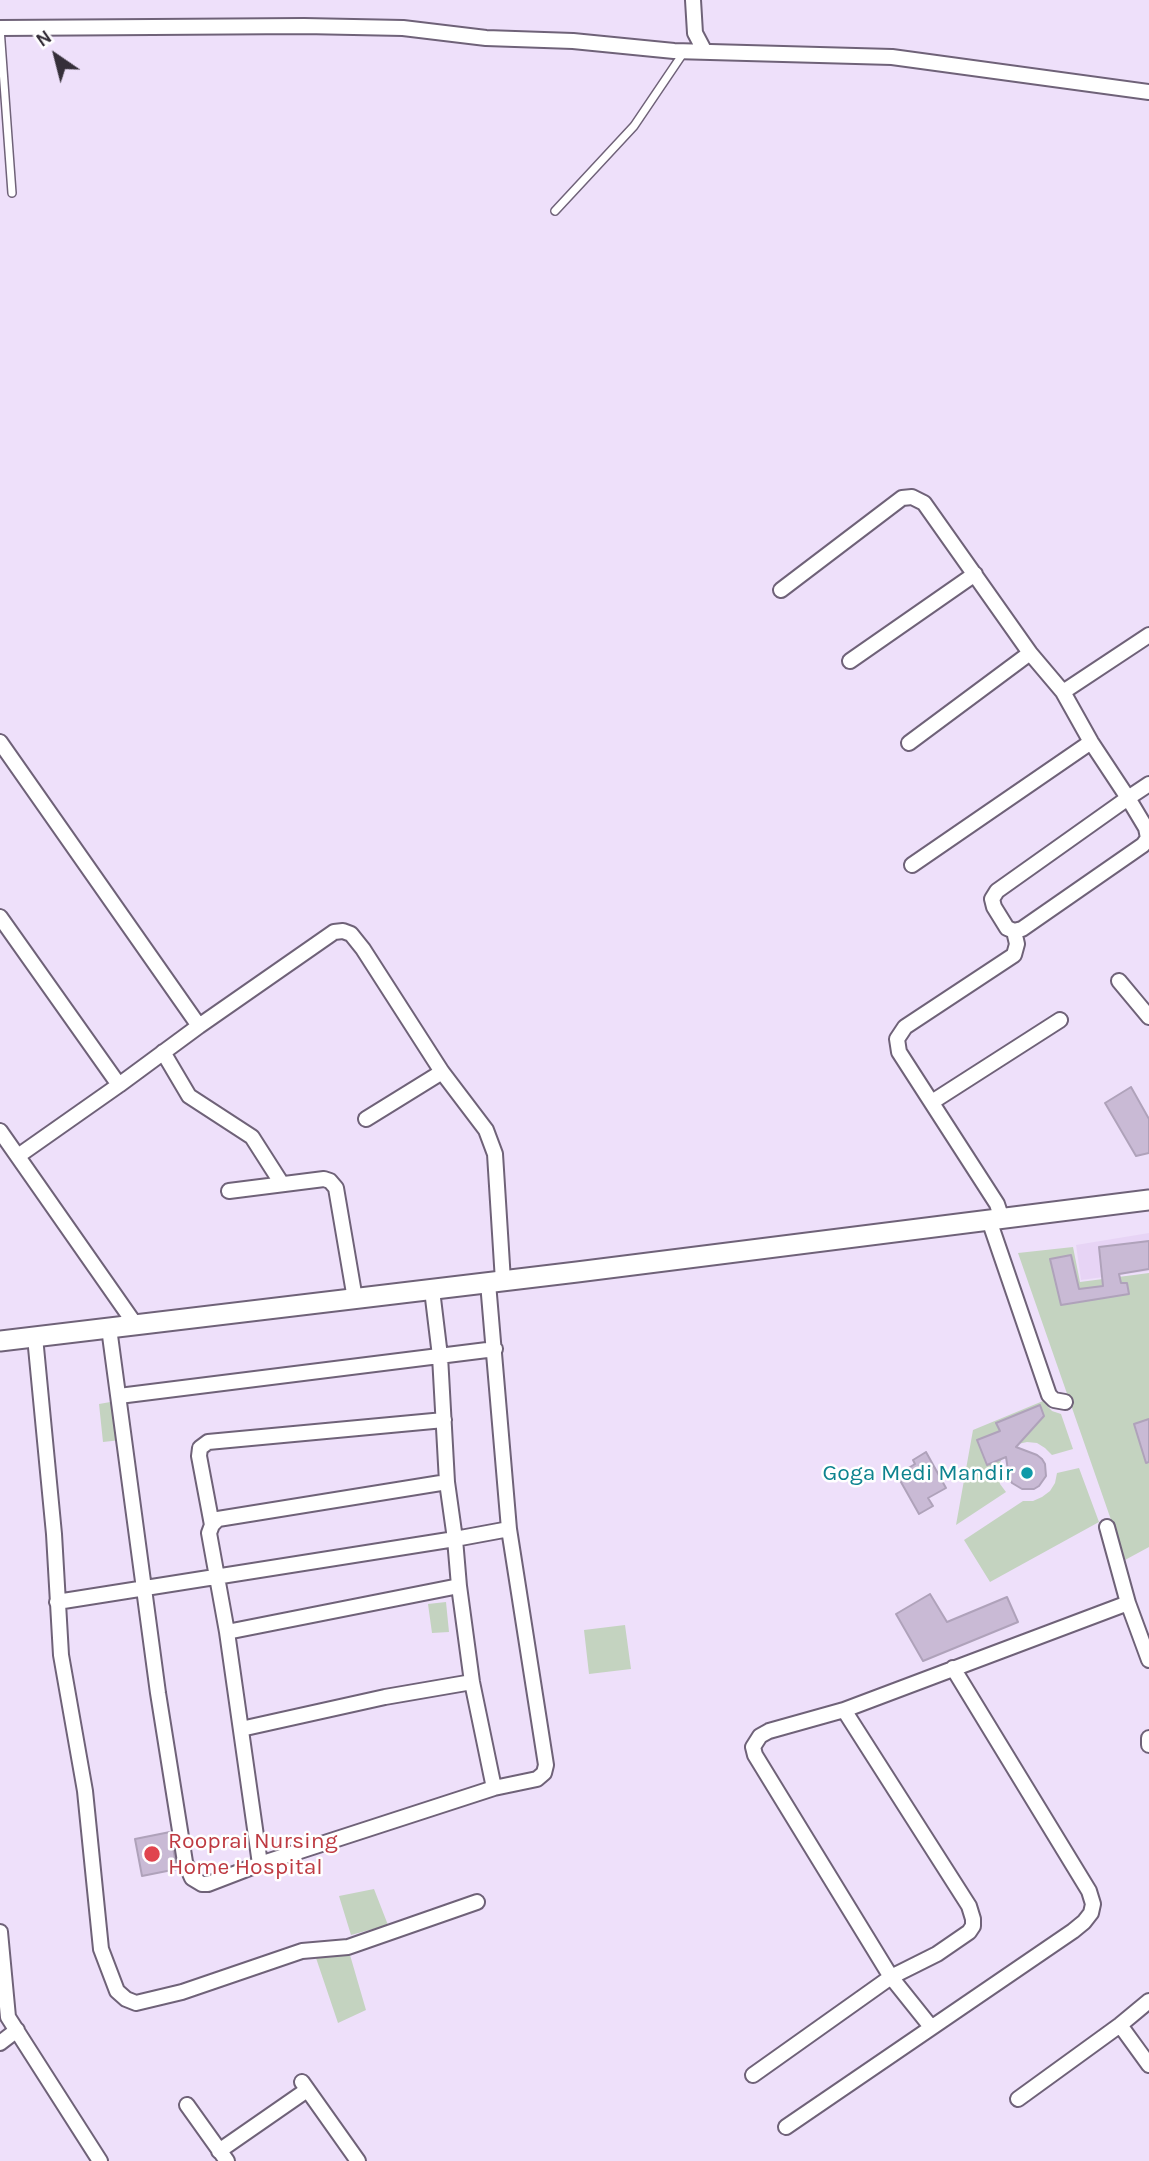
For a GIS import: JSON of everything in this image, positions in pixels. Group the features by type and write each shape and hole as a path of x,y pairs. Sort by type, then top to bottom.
{"street":[{"path":"693,0 695,33 705,51"},
{"path":"0,28 403,28 486,38 573,41 684,51 892,57 1149,92"},
{"path":"781,590 902,498 912,497 924,503 1030,653 1063,692 1091,742 1128,798 1146,828 1148,838 1143,845 1023,929 1007,928 994,907 992,899 997,891 1128,798 1149,784"},
{"path":"850,662 975,574"},
{"path":"1063,692 1149,635"},
{"path":"909,743 1030,653"},
{"path":"0,742 199,1026"},
{"path":"912,865 1091,742"},
{"path":"0,917 119,1085"},
{"path":"1014,930 1017,944 1014,955 905,1027 897,1039 899,1052 997,1204 995,1219 1049,1395 1054,1400 1065,1402"},
{"path":"18,1156 334,932 344,931 351,934 442,1072 486,1130 495,1153 495,1349 509,1529 547,1765 544,1773 537,1779 494,1788 260,1864 208,1884 197,1882 189,1874 158,1693 109,1328"},
{"path":"1119,981 1149,1017"},
{"path":"932,1102 1060,1020"},
{"path":"163,1052 189,1096 252,1138 282,1184"},
{"path":"366,1119 442,1072"},
{"path":"0,1131 135,1324"},
{"path":"229,1191 324,1178 330,1181 336,1188 355,1299"},
{"path":"0,1341 1149,1200"},
{"path":"432,1290 440,1356 447,1482 459,1586 472,1682 494,1788"},
{"path":"35,1337 54,1534 61,1655 85,1791 101,1949 117,1991 136,2003 182,1992 302,1951 348,1947 477,1902"},
{"path":"120,1396 495,1349"},
{"path":"212,1525 199,1456 200,1448 208,1442 444,1420"},
{"path":"260,1864 227,1632 209,1533 212,1525 218,1520 447,1482"},
{"path":"1107,1527 1128,1603 1149,1660"},
{"path":"57,1602 145,1590 509,1529"},
{"path":"227,1632 459,1586"},
{"path":"931,2027 891,1977 755,1755 753,1746 760,1736 769,1731 844,1710 1128,1603"},
{"path":"786,2127 1073,1931 1091,1913 1093,1904 1089,1891 953,1668"},
{"path":"241,1729 385,1697 472,1682"},
{"path":"753,2074 891,1977 937,1954 969,1932 973,1919 969,1906 844,1710"},
{"path":"1149,1738 1149,1745"},
{"path":"0,1932 4,2015 17,2030 100,2161"},
{"path":"1018,2099 1149,2001"},
{"path":"1120,2025 1149,2065"},
{"path":"0,2043 17,2030"},
{"path":"187,2105 223,2156 305,2086 358,2161"}],"lane":[{"path":"0,28 12,193"},
{"path":"555,211 634,126 684,51"}],"shaded area":[{"path":"1149,1233 1149,1271 1081,1280 1076,1245"}],"green space":[{"path":"1073,1247 1080,1282 1149,1273 1149,1547 1125,1560 1018,1253"},
{"path":"116,1401 121,1440 103,1442 99,1404"},
{"path":"1043,1401 1052,1411 1061,1414 1073,1449 1052,1455 1037,1443 1018,1444 1003,1456 999,1465 1000,1484 1006,1492 956,1525 973,1430"},
{"path":"1079,1468 1099,1522 990,1582 964,1540 1023,1501 1042,1497 1055,1483 1057,1473"},
{"path":"446,1602 449,1632 432,1633 428,1604"},
{"path":"625,1625 631,1669 589,1674 584,1630"},
{"path":"374,1889 388,1925 351,1935 339,1896"},
{"path":"350,1955 366,2010 338,2023 316,1958"}],"building":[{"path":"1131,1087 1149,1119 1149,1153 1136,1156 1105,1103"},
{"path":"1149,1241 1149,1269 1119,1274 1121,1283 1127,1283 1129,1294 1061,1305 1050,1259 1071,1255 1079,1289 1103,1286 1099,1247"},
{"path":"1040,1405 1044,1416 1016,1447 1042,1459 1046,1476 1034,1489 1022,1489 1012,1483 1009,1477 1006,1457 987,1465 977,1440 1000,1431 996,1423"},
{"path":"1149,1419 1149,1462 1146,1463 1134,1424"},
{"path":"926,1452 946,1488 928,1498 933,1506 919,1514 897,1475 915,1464 913,1460"},
{"path":"930,1594 947,1622 1007,1597 1018,1622 923,1661 896,1614"},
{"path":"170,1832 177,1869 142,1876 135,1839"}],"place":[{"name":"Goga Medi Mandir","path":"1027,1473"},
{"name":"Rooprai Nursing Home Hospital","path":"152,1854"}]}
